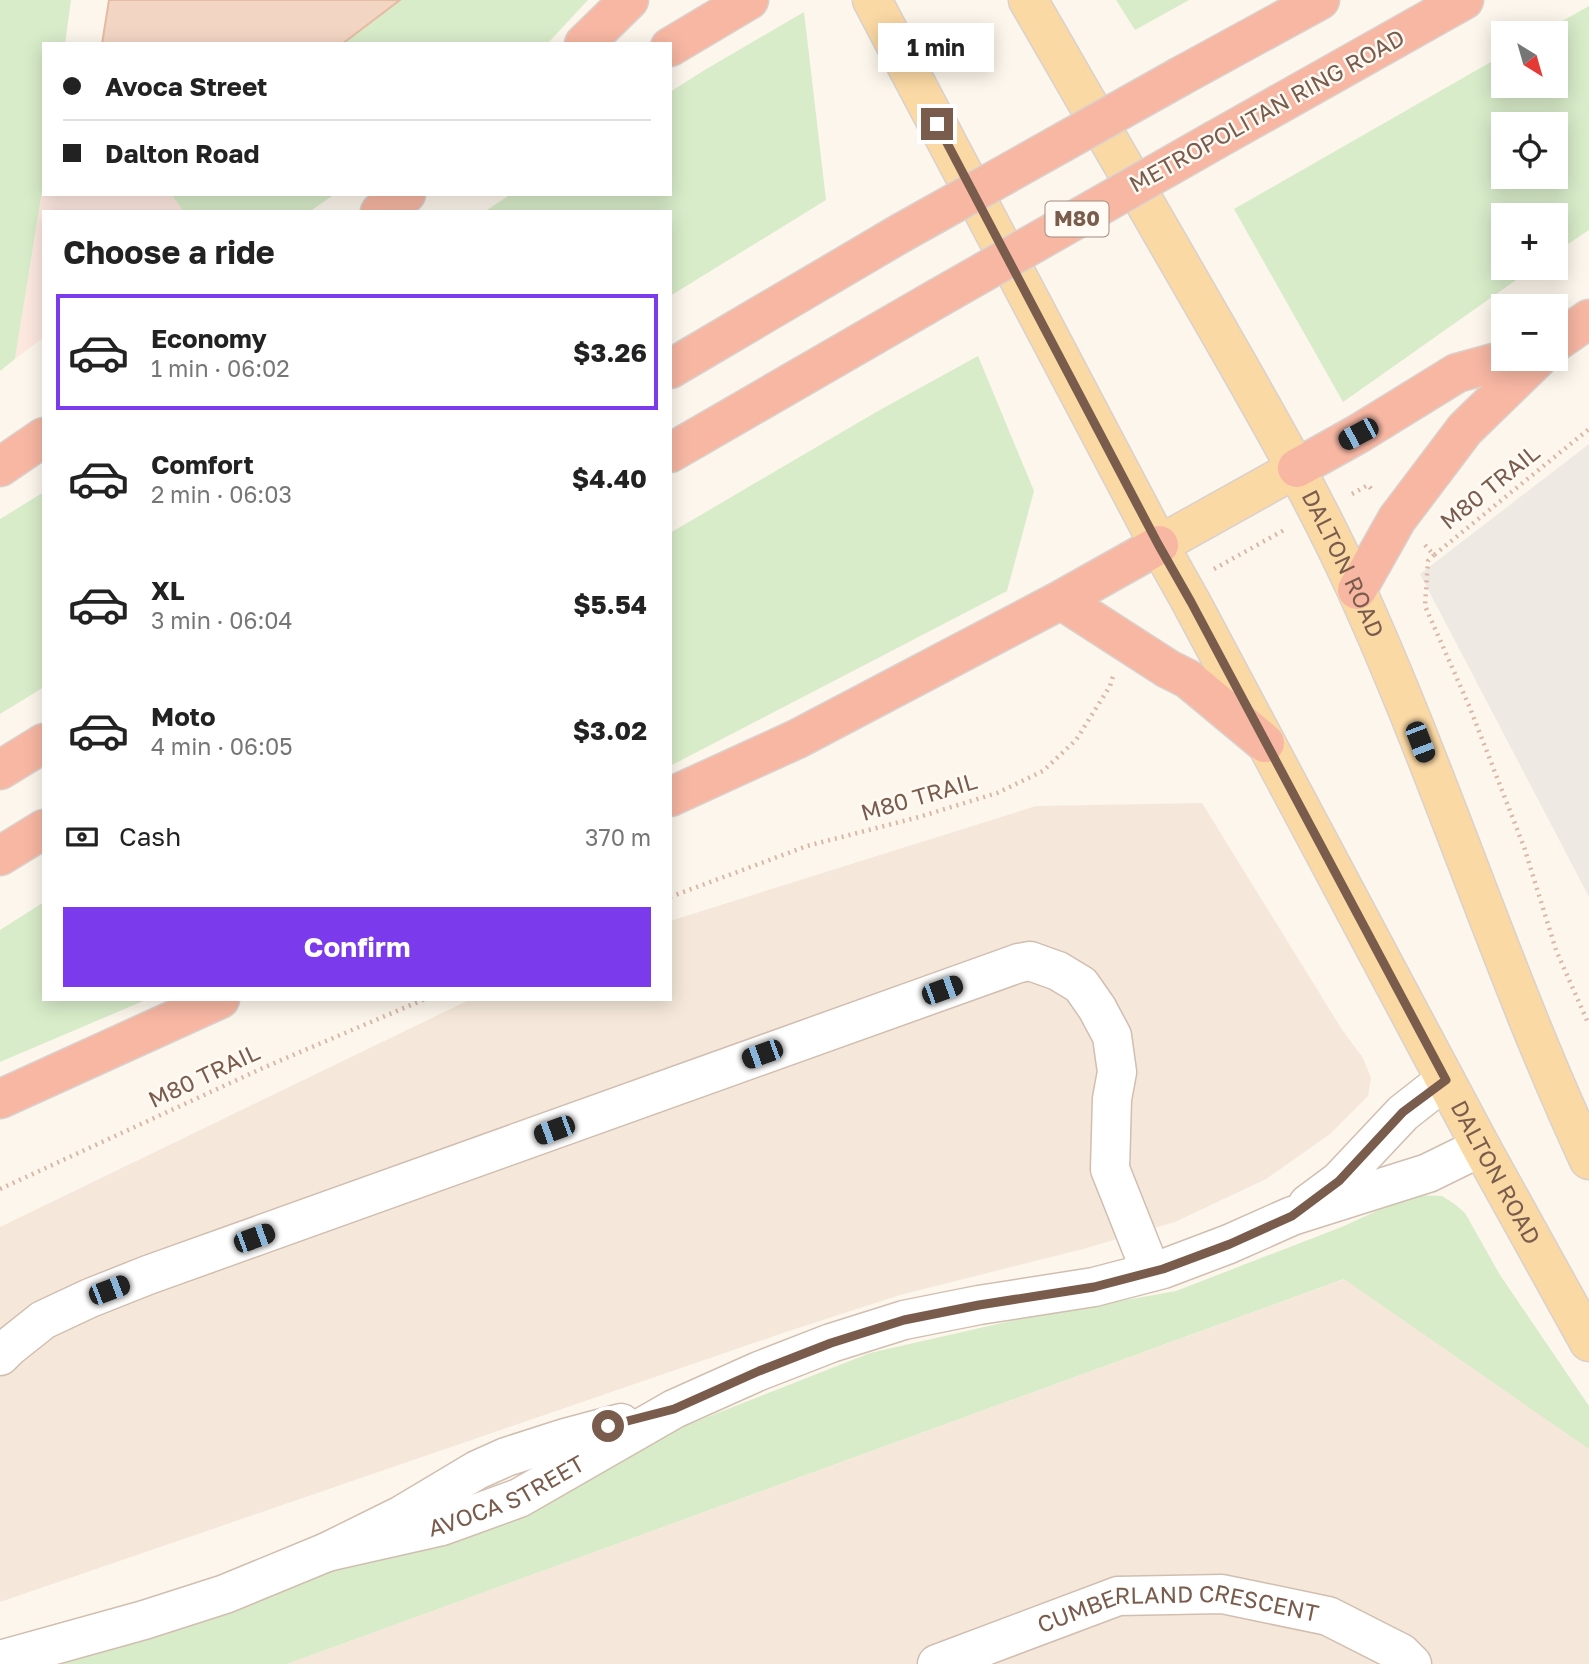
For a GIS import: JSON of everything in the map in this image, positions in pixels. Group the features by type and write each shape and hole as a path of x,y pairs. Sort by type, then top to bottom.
{"highway":[{"path":"586,42 629,0"},
{"path":"672,46 749,0"},
{"path":"672,368 901,233 1320,0"},
{"name":"METROPOLITAN RING ROAD","path":"672,452 937,298 1464,0"},
{"path":"383,210 403,196"},
{"path":"1568,334 1589,319"},
{"path":"1297,468 1457,373 1491,364"},
{"path":"1357,590 1396,519 1465,429 1525,371"},
{"path":"0,467 42,439"},
{"path":"672,796 797,738 1061,600 1158,544"},
{"path":"1061,600 1188,679 1265,743"},
{"path":"0,770 42,744"},
{"path":"0,856 42,830"},
{"path":"0,1099 216,1001"}],"main road":[{"name":"DALTON ROAD","path":"872,0 1158,544 1481,1147 1589,1342"},
{"name":"DALTON ROAD","path":"1028,0 1297,468 1319,511 1357,590 1401,693 1553,1079 1589,1160"},
{"path":"1158,544 1297,468"}],"street":[{"path":"0,1356 43,1320 113,1289 789,1044 1030,961 1058,971 1081,985 1112,1036 1117,1072 1112,1099 1111,1169 1150,1272"},
{"name":"AVOCA STREET","path":"1292,1216 1339,1181 1403,1112 1446,1080"},
{"name":"AVOCA STREET","path":"0,1660 225,1594 327,1552 400,1516 477,1469 565,1438 674,1409 831,1343 904,1320 1094,1287 1150,1272 1230,1244 1292,1216 1428,1173 1481,1147"},
{"name":"CUMBERLAND CRESCENT","path":"937,1664 1118,1596 1222,1594 1328,1616 1401,1653 1412,1664"}],"path":[{"name":"M80 TRAIL","path":"1424,545 1434,555 1589,429"},
{"path":"1347,496 1368,485 1378,499"},
{"path":"1236,557 1292,526"},
{"path":"1434,555 1427,561 1425,606 1475,720 1524,847 1556,950 1589,1025"},
{"name":"M80 TRAIL","path":"672,896 807,846 919,817 997,793 1043,771 1076,740 1110,686 1115,673"},
{"name":"M80 TRAIL","path":"0,1189 265,1067 420,1001"}],"shaded area":[{"path":"42,191 42,196 172,196 183,210 42,210 42,339 15,359"},
{"path":"1589,444 1589,897 1420,574"},
{"path":"1202,803 1341,1028 1363,1058 1371,1078 1368,1096 1330,1134 1266,1179 1175,1222 1083,1249 900,1295 0,1602 0,1227 467,1001 672,1001 672,920 1036,806"},
{"path":"1345,1279 1589,1448 1589,1664 287,1664"}],"green space":[{"path":"0,0 71,0 65,42 42,42 42,191 15,359 0,371"},
{"path":"400,0 588,0 549,42 345,42"},
{"path":"1116,0 1189,0 1135,30"},
{"path":"1589,6 1589,230 1568,244 1568,203 1491,203 1491,280 1516,280 1496,294 1491,294 1491,298 1343,402 1234,209 1491,62 1491,98 1568,98 1568,21 1562,21"},
{"path":"804,12 826,200 672,295 672,210 487,210 508,196 672,196 672,91"},
{"path":"172,196 332,196 312,210 183,210"},
{"path":"978,356 1034,491 1007,591 672,765 672,532 878,411"},
{"path":"42,493 42,688 0,714 0,519"},
{"path":"42,903 42,1001 143,1001 0,1062 0,930"},
{"path":"1411,1195 1442,1196 1465,1213 1500,1275 1589,1406 1589,1449 1344,1279 287,1664 38,1664 613,1454 870,1353 1015,1320 1176,1291 1344,1226"}],"building":[{"path":"109,0 400,0 345,42 102,42"}],"route":[{"path":"608,1426 674,1409 831,1343 904,1320 1094,1287 1163,1269 1230,1244 1292,1216 1339,1181 1403,1112 1446,1080 1158,544 937,124"}]}
